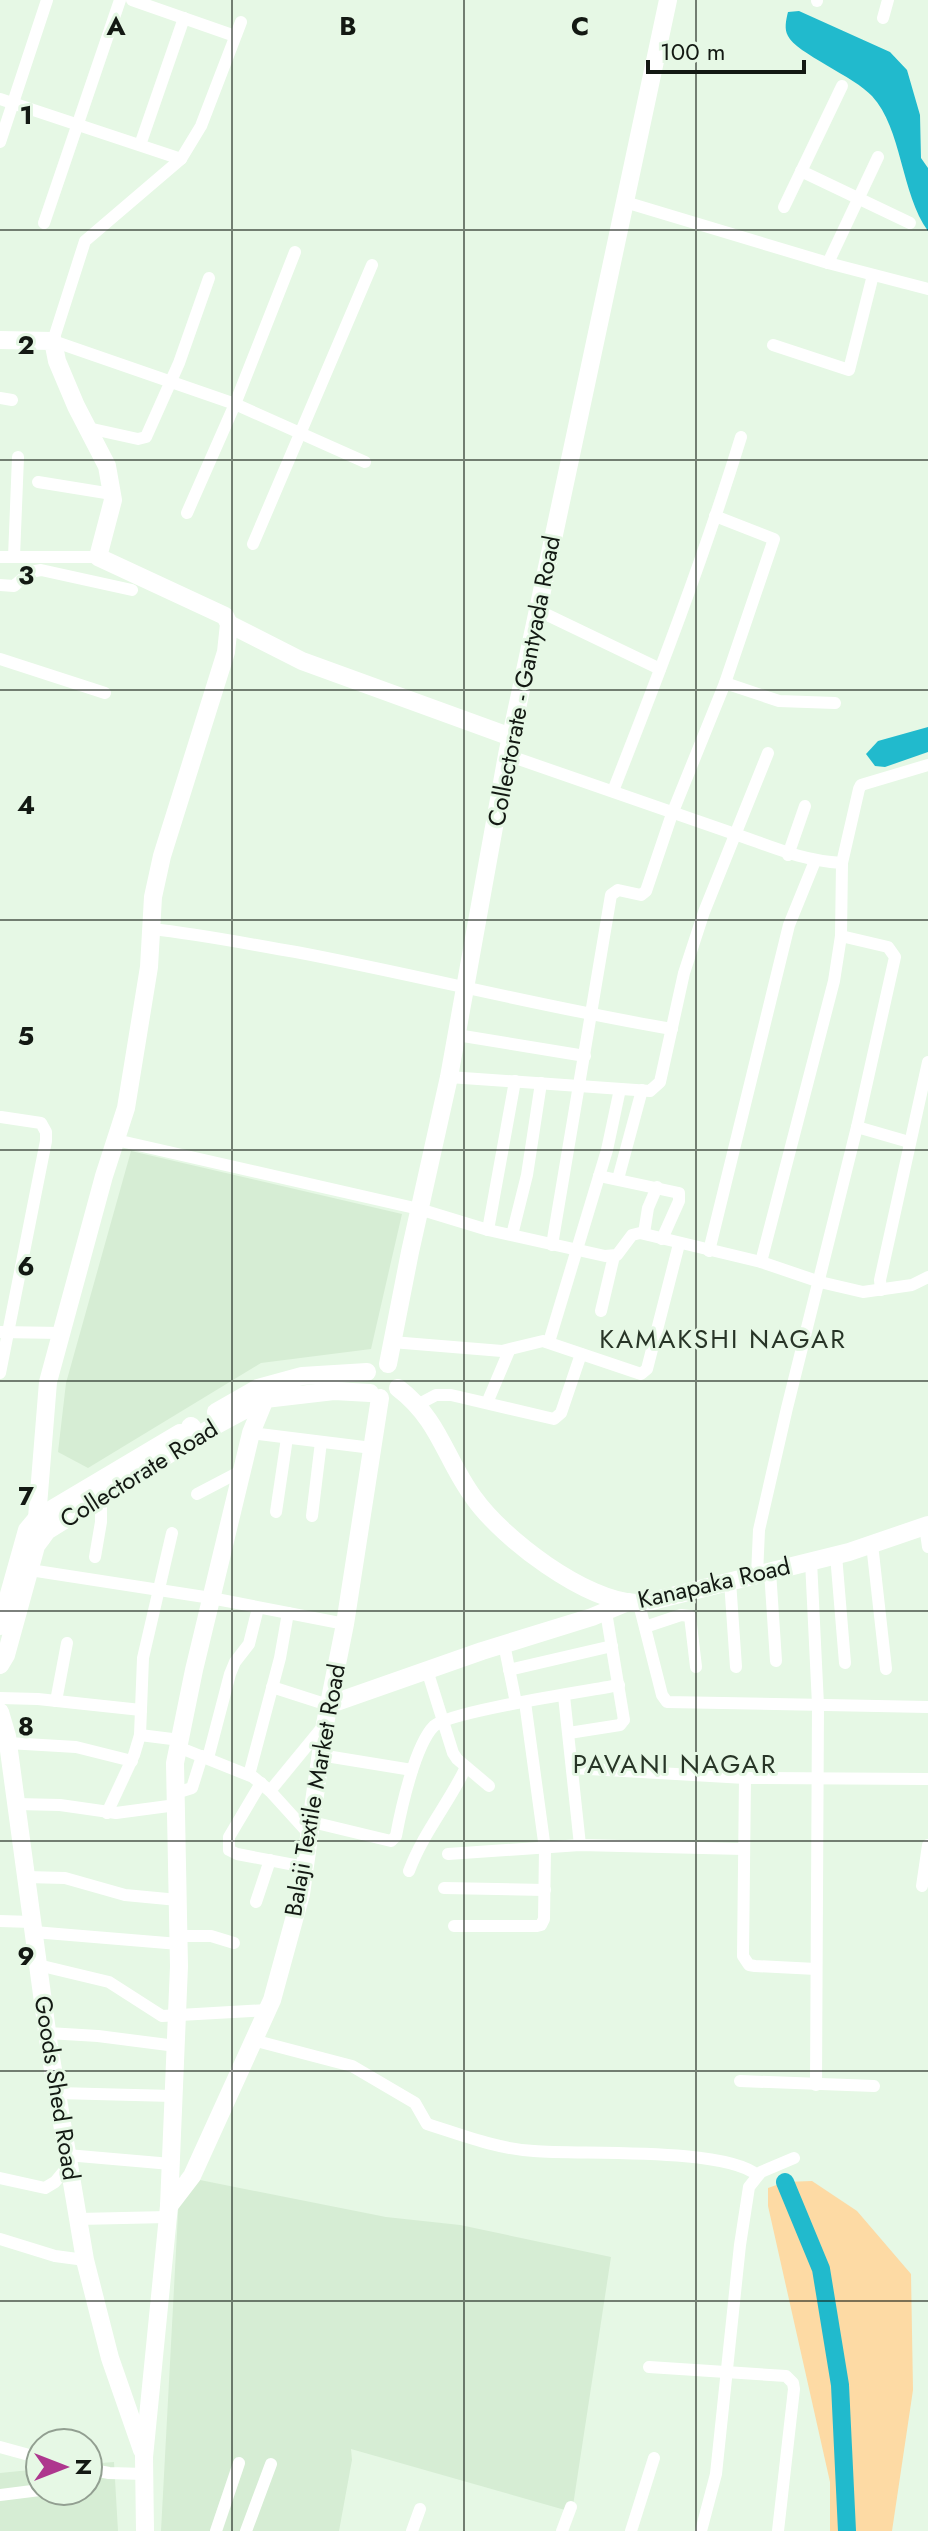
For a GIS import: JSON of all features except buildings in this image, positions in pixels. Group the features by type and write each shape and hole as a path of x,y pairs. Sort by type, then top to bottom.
{"street":[{"path":"0,142 6,101 47,0"},
{"path":"44,223 120,0"},
{"path":"132,0 235,36"},
{"name":"Collectorate - Gantyada Road","path":"388,1364 449,1077 509,746 668,0"},
{"path":"883,18 888,0"},
{"path":"140,145 184,18"},
{"path":"98,557 113,500 107,466 57,361 53,341 85,241 181,159 201,126 241,22"},
{"path":"784,207 842,86"},
{"path":"6,101 181,159"},
{"path":"828,263 878,157"},
{"path":"801,171 910,223"},
{"path":"625,202 828,263 928,289"},
{"path":"187,513 235,404 295,252"},
{"path":"253,544 372,265"},
{"path":"773,345 849,370 873,275"},
{"path":"88,428 138,439 146,437 171,382 209,278"},
{"path":"0,340 53,341 235,404 365,462"},
{"path":"613,791 660,669 741,437"},
{"path":"14,557 18,457"},
{"path":"38,482 112,494"},
{"path":"552,1245 611,895 616,890 641,895 645,893 672,814 725,683 774,539 715,516"},
{"path":"0,557 98,557 225,616 229,624 226,652 162,856 153,897 142,1016 126,1108 48,1382 37,1518 41,1539"},
{"path":"0,585 14,586 30,572 41,570 132,590"},
{"path":"537,610 660,669"},
{"path":"229,624 302,661 613,791 788,855 842,863"},
{"path":"0,659 105,693"},
{"path":"725,683 779,701 835,703"},
{"path":"449,1077 642,1090 653,1089 660,1082 684,973 704,912 768,753"},
{"path":"761,1262 824,1025 841,936 842,863 860,787 928,765"},
{"path":"788,855 805,806"},
{"path":"709,1251 789,925 815,861"},
{"path":"151,929 226,939 466,986 590,1015 672,1029"},
{"path":"776,1661 763,1573 756,1555 759,1530 895,957 888,947 841,936"},
{"path":"457,1035 585,1056"},
{"path":"881,1290 880,1280 928,1062"},
{"path":"488,1230 515,1081"},
{"path":"512,1235 527,1175 541,1083"},
{"path":"549,1342 578,1251 620,1089"},
{"path":"618,1179 642,1090"},
{"path":"0,1373 5,1333 46,1132 37,1122 1,1117"},
{"path":"857,1127 909,1142"},
{"path":"116,1140 419,1209 552,1245 614,1256"},
{"path":"599,1176 676,1191 680,1196 662,1239"},
{"path":"644,1233 648,1208 657,1187"},
{"path":"601,1311 614,1256 632,1235 644,1233 869,1293 912,1285 928,1277"},
{"path":"392,1342 509,1351 535,1342 549,1342 637,1374 644,1372 679,1244"},
{"path":"5,1333 61,1333"},
{"path":"487,1403 509,1351"},
{"path":"419,1404 444,1394 548,1419 558,1417 581,1354"},
{"path":"367,1372 365,1382 375,1395 391,1396 398,1388 397,1371 388,1364"},
{"name":"Collectorate Road","path":"0,1626 27,1530 37,1518 194,1432 265,1399 388,1364"},
{"name":"Collectorate Road","path":"0,1665 6,1655 36,1546 47,1531 258,1388 302,1376 375,1395"},
{"name":"Kanapaka Road","path":"398,1388 419,1404 473,1497 503,1531 559,1572 594,1592 644,1602 836,1555 926,1526"},
{"name":"Balaji Textile Market Road","path":"168,2211 192,2176 267,2010 301,1894 320,1755 345,1624 372,1448 375,1395"},
{"name":"Goods Shed Road","path":"145,2531 144,2466 168,2211 176,2046 179,1940 175,1763 241,1471 251,1433 265,1399"},
{"path":"251,1433 372,1448"},
{"path":"276,1512 287,1438"},
{"path":"312,1516 321,1442"},
{"path":"197,1494 241,1471"},
{"path":"95,1557 101,1522 101,1497"},
{"path":"926,1526 928,1547"},
{"path":"107,1813 132,1761 140,1735 143,1658 172,1533"},
{"path":"872,1544 886,1669"},
{"path":"836,1555 845,1663"},
{"path":"811,1561 818,1705 816,2085"},
{"path":"30,1570 211,1598 345,1624"},
{"path":"730,1581 736,1667"},
{"path":"272,1687 328,1705 504,1644 644,1602 645,1627 662,1695 667,1702 928,1707"},
{"path":"16,1804 60,1805 107,1813 136,1812 176,1799 192,1788 205,1757 230,1674 249,1644 258,1608"},
{"path":"569,1733 623,1723 606,1612"},
{"path":"249,1775 288,1613"},
{"path":"645,1627 681,1615 690,1616 696,1667"},
{"path":"56,1701 67,1643"},
{"path":"454,1926 541,1925 544,1919 545,1849 520,1702 504,1644"},
{"path":"509,1670 612,1646"},
{"path":"427,1670 453,1753 489,1786"},
{"path":"140,1735 179,1744 249,1775 310,1828 391,1841 396,1836 412,1770 432,1728 442,1721 520,1702 619,1685"},
{"path":"564,1696 580,1845"},
{"path":"0,1698 141,1710"},
{"name":"Goods Shed Road","path":"0,1712 8,1743 48,2033 85,2260 110,2358 144,2466"},
{"path":"305,1867 237,1854 228,1847 237,1822 325,1724"},
{"path":"8,1743 76,1747 132,1761"},
{"path":"320,1755 412,1770"},
{"path":"409,1871 421,1842 451,1798 466,1767"},
{"path":"572,1768 745,1778 928,1779"},
{"path":"745,1778 745,1962 755,1966 816,1969"},
{"path":"448,1854 580,1845 743,1849"},
{"path":"922,1886 928,1845"},
{"path":"256,1902 270,1860"},
{"path":"26,1877 65,1878 125,1895 178,1900"},
{"path":"444,1888 545,1890"},
{"path":"0,1921 33,1927 179,1940 211,1936 234,1943"},
{"path":"38,1965 109,1982 157,2016 267,2010"},
{"path":"48,2033 176,2046"},
{"path":"253,2040 352,2066 415,2103 427,2124 484,2143 531,2151 689,2157 738,2164 757,2175"},
{"path":"740,2081 874,2086"},
{"path":"57,2093 173,2096"},
{"path":"701,2531 716,2474 749,2187 757,2175 794,2158"},
{"path":"0,2178 45,2188 55,2182 68,2160 171,2164"},
{"path":"78,2219 168,2211"},
{"path":"0,2239 55,2256 85,2260"},
{"path":"649,2367 786,2376 793,2383 778,2531"},
{"path":"0,2447 24,2454"},
{"path":"631,2531 654,2458"},
{"path":"216,2531 239,2463"},
{"path":"246,2531 271,2464"},
{"path":"104,2475 144,2466"},
{"path":"104,2472 109,2473"},
{"path":"0,2495 24,2492"},
{"path":"562,2531 571,2507"},
{"path":"412,2531 420,2509"}],"shaded area":[{"path":"131,1151 402,1214 371,1349 261,1363 88,1468 58,1452 66,1383"},
{"path":"180,2176 386,2217 460,2225 611,2257 572,2512 351,2449 352,2460 339,2531 161,2531"},
{"path":"812,2181 857,2211 911,2274 913,2390 892,2531 830,2531 830,2482 768,2206 768,2188 785,2182"},
{"path":"114,2462 118,2531 0,2531 0,2473 24,2471 24,2507 104,2507 104,2463"}],"water":[{"path":"799,11 890,52 907,70 920,115 921,158 928,168 928,231 912,199 890,125 882,109 864,89 802,50 788,36 788,12"},
{"path":"928,727 928,752 885,767 875,766 866,754 878,741"}],"waterway":[{"path":"785,2182 821,2269 840,2385 847,2531"}],"district":[{"name":"KAMAKSHI NAGAR","path":"723,1339"},
{"name":"PAVANI NAGAR","path":"675,1764"}]}
